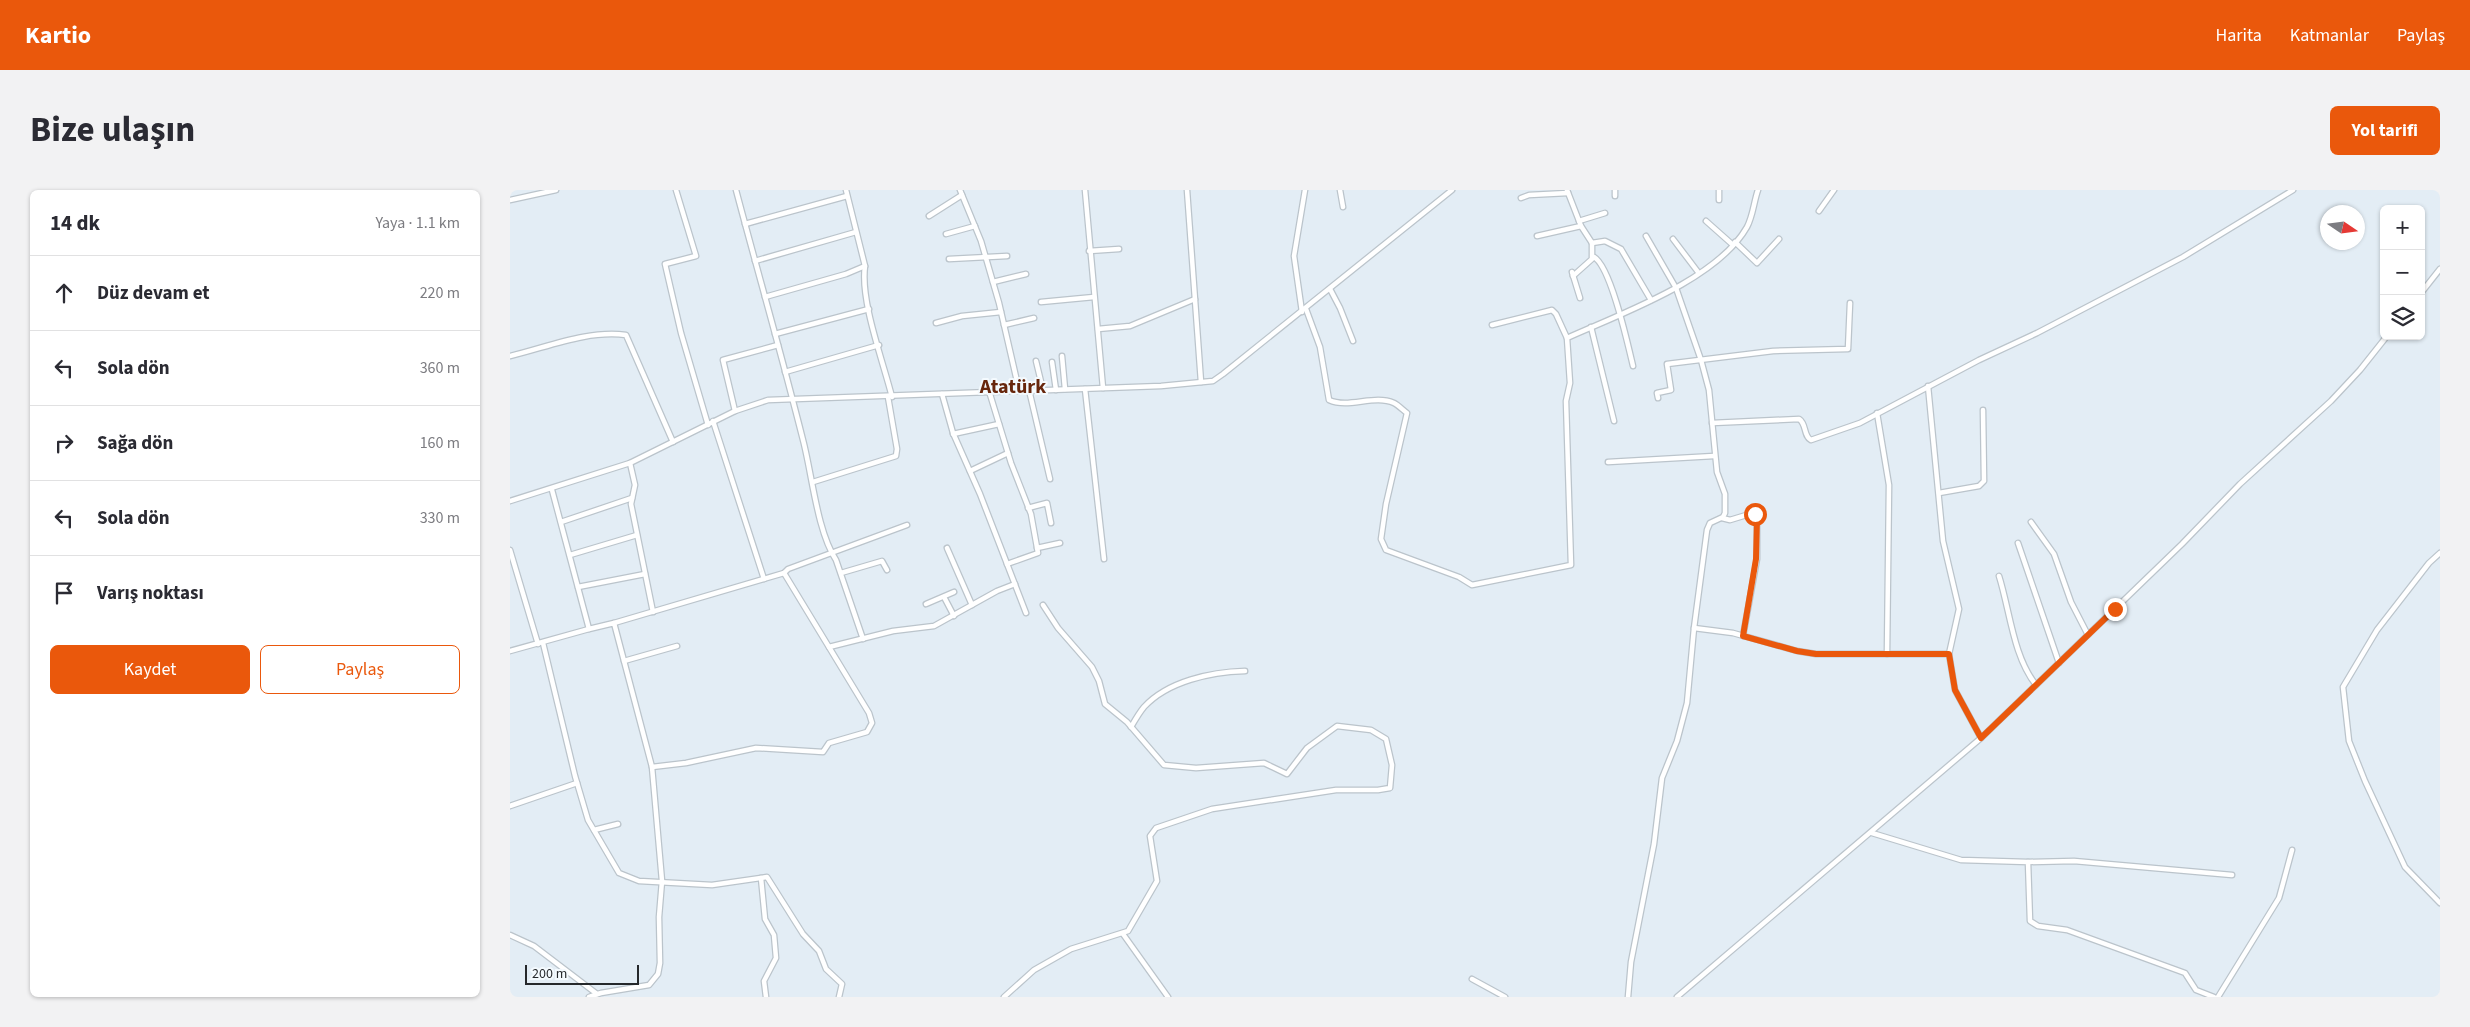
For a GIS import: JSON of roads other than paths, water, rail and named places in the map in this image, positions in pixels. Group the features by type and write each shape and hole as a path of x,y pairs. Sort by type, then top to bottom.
{"street":[{"path":"510,200 556,190"},
{"path":"676,190 696,256 665,264 681,333 764,579"},
{"path":"736,190 792,399 822,525 831,552 841,573 863,639"},
{"path":"813,482 896,456 898,449 890,397 863,279 865,266 846,190"},
{"path":"1084,190 1103,388"},
{"path":"1187,190 1201,382"},
{"path":"1305,190 1294,256 1304,310 1320,347 1329,400 1345,403 1381,401 1394,403 1407,414 1386,504 1381,539 1386,550 1459,577 1472,585 1571,564 1566,401 1570,383 1567,338 1556,314 1552,310 1492,325"},
{"path":"1340,190 1343,207"},
{"path":"510,501 552,490 630,463 735,411 768,400 1085,389 1213,381 1452,190"},
{"path":"1614,190 1615,196"},
{"path":"1718,190 1719,200"},
{"path":"1567,338 1676,288 1727,253 1747,226 1758,190"},
{"path":"1819,211 1834,190"},
{"path":"1712,422 1799,419 1803,422 1807,437 1811,440 1846,429 1928,386 2037,334 2183,257 2293,190"},
{"path":"929,216 961,192 975,226 993,282 1018,390"},
{"path":"1521,198 1529,195 1568,192 1580,223 1592,243 1594,256 1602,266 1621,314 1633,366"},
{"path":"745,224 847,196"},
{"path":"1537,236 1605,213"},
{"path":"1706,221 1757,263 1779,239"},
{"path":"946,234 975,226"},
{"path":"755,261 856,232"},
{"path":"1646,236 1676,288 1701,360 1709,390 1714,456 1717,472 1725,494 1725,513 1722,518"},
{"path":"1673,239 1698,272"},
{"path":"1592,243 1605,241 1621,249 1651,300"},
{"path":"1089,250 1119,249"},
{"path":"949,259 1008,256"},
{"path":"1580,298 1572,274 1591,262 1594,256"},
{"path":"765,297 846,274 865,266"},
{"path":"2425,288 2440,269"},
{"path":"993,282 1026,274"},
{"path":"1330,289 1353,341"},
{"path":"1041,302 1094,297"},
{"path":"1098,329 1130,326 1195,299"},
{"path":"1658,398 1657,393 1671,390 1667,364 1773,351 1848,349 1850,303"},
{"path":"775,334 869,309"},
{"path":"936,323 962,316 1001,312"},
{"path":"1004,326 1034,318"},
{"path":"1591,327 1614,421"},
{"path":"510,356 585,336 626,335 673,442"},
{"path":"1677,997 1872,833 1981,738 2240,484 2331,401 2360,370 2384,340"},
{"path":"735,411 723,360 778,345"},
{"path":"785,372 879,345"},
{"path":"1062,356 1065,389"},
{"path":"1036,361 1043,390"},
{"path":"1052,362 1056,390"},
{"path":"1928,386 1943,541 1959,609 1949,654 1955,690 1981,738"},
{"path":"1085,389 1104,559"},
{"path":"1029,390 1050,479"},
{"path":"989,391 1008,453 1028,508 1038,553 1007,564"},
{"path":"942,394 954,434 1026,613"},
{"path":"1938,493 1978,486 1984,481 1983,410"},
{"path":"1877,414 1889,485 1887,654"},
{"path":"954,434 999,424"},
{"path":"970,471 1008,453"},
{"path":"1608,462 1714,456"},
{"path":"630,463 635,484 631,504 653,612"},
{"path":"552,490 589,629"},
{"path":"561,522 632,498"},
{"path":"1028,508 1047,503 1051,523"},
{"path":"1628,997 1631,962 1654,844 1662,778 1676,741 1687,702 1694,628 1707,530 1710,523 1722,518 1730,520 1753,513 1757,518 1756,559 1743,636"},
{"path":"2031,522 2054,554 2071,602 2088,635"},
{"path":"510,651 653,612 784,573 788,569 831,552 907,525"},
{"path":"570,555 637,535"},
{"path":"1037,548 1060,543"},
{"path":"2018,543 2059,663"},
{"path":"947,548 972,605"},
{"path":"510,550 540,643 577,783 594,830 619,872 639,881 712,885 767,877 803,934 819,952 826,969 842,984 839,997"},
{"path":"2440,552 2429,563 2377,630 2343,687 2348,741 2365,781 2404,867 2440,903"},
{"path":"841,573 882,561 887,570"},
{"path":"652,768 686,763 756,748 824,752 829,743 868,732 872,723 869,713 784,573"},
{"path":"578,586 645,574"},
{"path":"1999,576 2016,641 2028,672 2036,685"},
{"path":"829,648 893,631 934,626 996,591 1015,584"},
{"path":"926,604 954,592"},
{"path":"944,596 954,616"},
{"path":"1004,997 1034,970 1071,949 1128,932 1157,881 1150,836 1156,828 1212,809 1336,790 1378,790 1390,788 1392,765 1386,739 1371,730 1348,726 1337,726 1307,748 1286,774 1264,763 1196,768 1164,765 1131,727 1105,704 1099,681 1092,667 1058,628 1043,605"},
{"path":"589,997 649,985 658,974 662,881 652,768 614,623"},
{"path":"1694,628 1743,636 1797,651 1816,654 1949,654"},
{"path":"624,661 677,646"},
{"path":"1131,727 1144,707 1177,686 1212,673 1245,671"},
{"path":"510,806 577,783"},
{"path":"594,830 618,824"},
{"path":"1872,833 1961,860 2074,861 2232,875"},
{"path":"2218,997 2280,898 2292,850"},
{"path":"2028,862 2030,921 2038,926 2067,930 2186,973 2196,990 2214,997"},
{"path":"761,878 765,920 774,935 776,958 764,981 766,997"},
{"path":"1123,934 1168,997"},
{"path":"510,935 534,946 597,994"},
{"path":"1472,979 1505,997"}],"district":[{"name":"Atatürk","path":"1013,386"}]}
